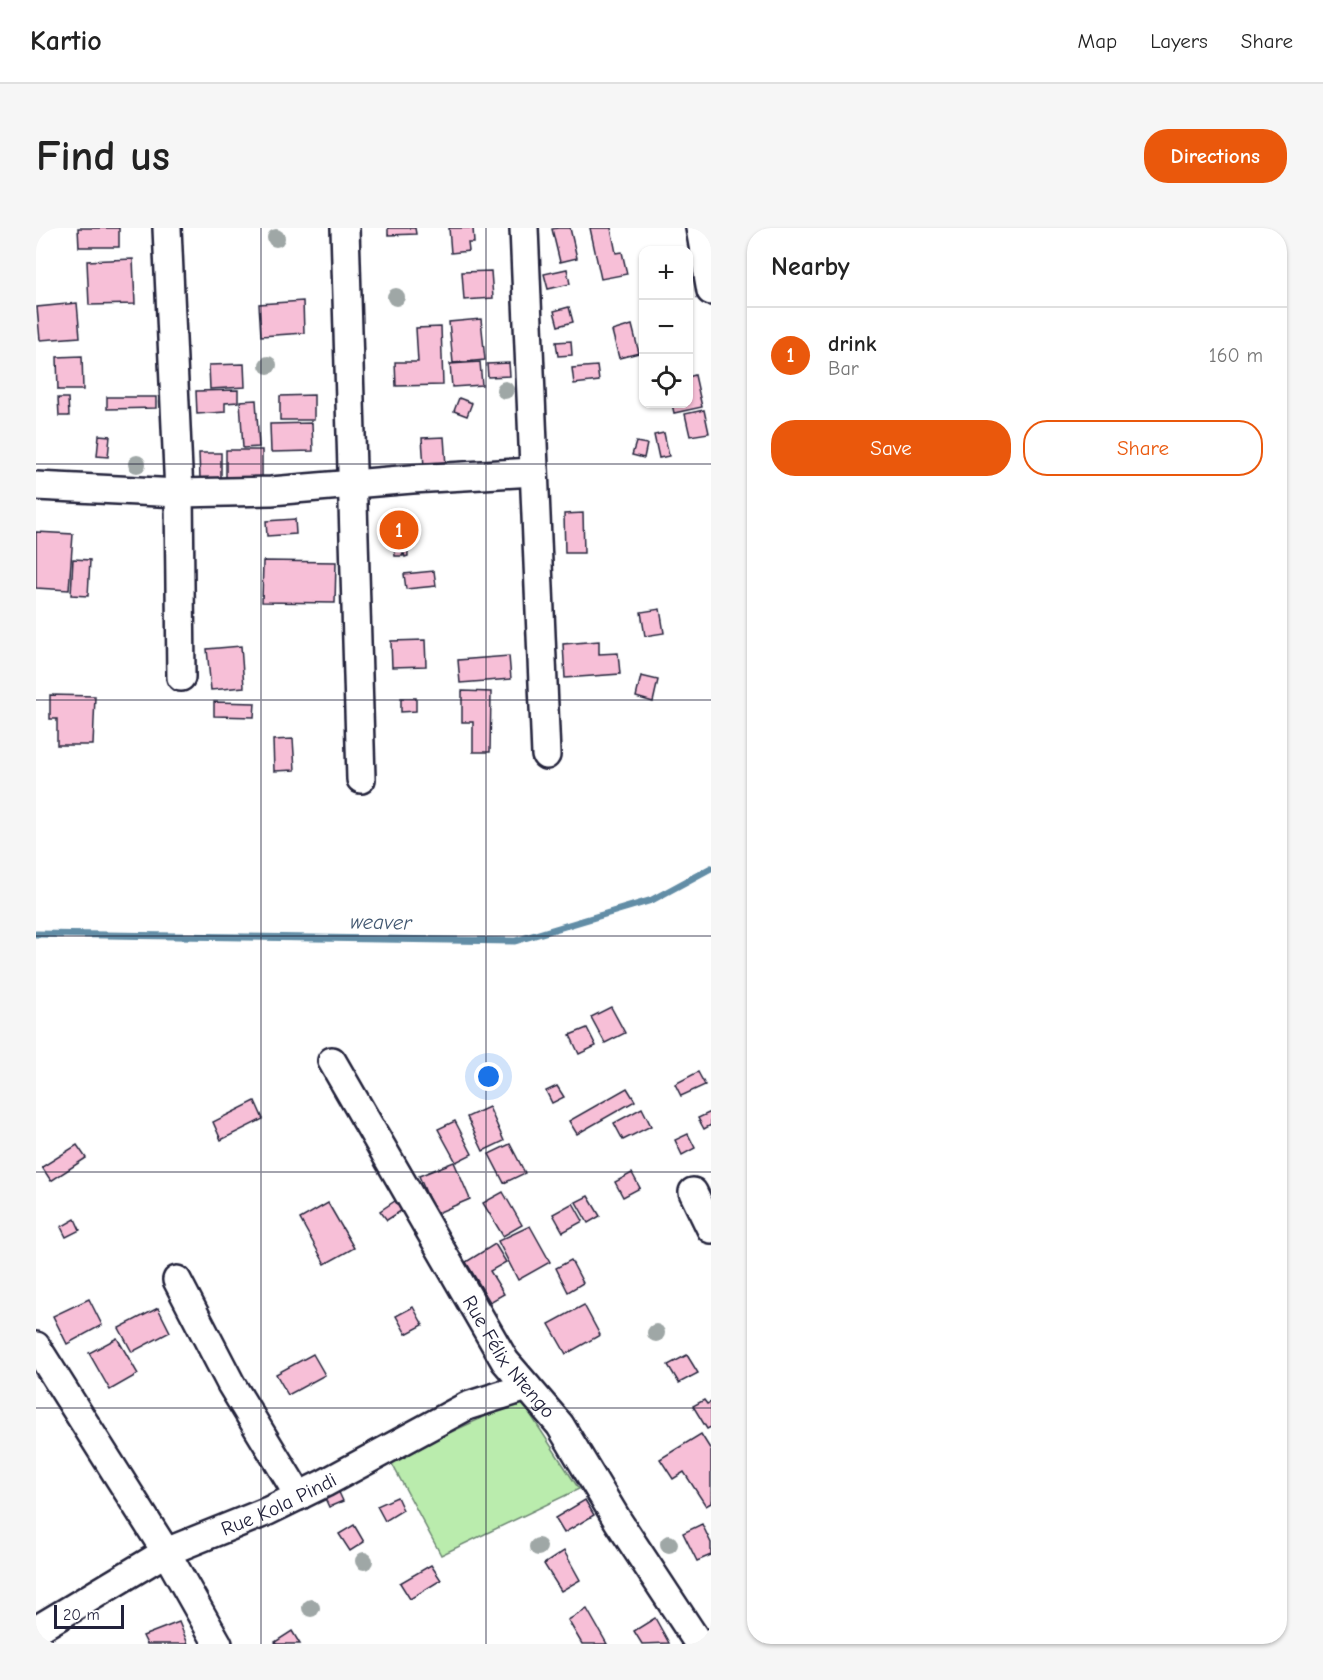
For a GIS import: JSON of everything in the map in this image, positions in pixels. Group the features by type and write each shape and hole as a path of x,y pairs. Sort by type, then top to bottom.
{"street":[{"path":"167,228 179,493 181,677"},
{"path":"345,228 361,779"},
{"path":"524,228 546,755"},
{"path":"700,228 711,291"},
{"path":"36,486 179,493 271,491 534,472"},
{"name":"Rue Félix Ntengo","path":"332,1061 505,1361 560,1425 618,1521 699,1644"},
{"path":"693,1192 711,1229"},
{"path":"177,1280 231,1384 299,1496"},
{"path":"36,1346 166,1552 218,1644"},
{"name":"Rue Kola Pindi","path":"36,1630 166,1552 236,1525 299,1496 467,1406 527,1387"}],"green space":[{"path":"521,1400 579,1489 441,1555 390,1460"}],"building":[{"path":"78,228 119,228 119,247 79,247"},
{"path":"388,228 415,228 416,234 388,235"},
{"path":"449,228 473,228 474,243 468,243 469,251 451,253"},
{"path":"570,228 577,258 560,262 552,229"},
{"path":"590,228 611,228 616,253 622,252 627,274 601,279"},
{"path":"133,259 135,304 89,305 87,261"},
{"path":"567,269 570,284 548,289 544,274"},
{"path":"491,271 493,298 464,300 462,272"},
{"path":"303,301 304,333 261,336 259,304"},
{"path":"77,303 80,337 40,340 37,307"},
{"path":"569,307 573,322 558,326 554,311"},
{"path":"481,319 485,360 453,363 449,322"},
{"path":"632,325 639,353 619,358 612,331"},
{"path":"441,327 443,385 396,386 395,362 418,362 416,328"},
{"path":"571,341 572,355 558,356 556,342"},
{"path":"82,356 83,390 58,390 57,357"},
{"path":"480,362 482,385 452,387 450,364"},
{"path":"509,363 510,376 488,377 487,364"},
{"path":"244,364 245,387 210,389 209,365"},
{"path":"597,366 599,381 574,384 572,368"},
{"path":"695,375 702,407 674,413 673,408 693,408 693,376"},
{"path":"238,390 238,402 225,403 225,412 197,414 196,391"},
{"path":"314,395 314,420 280,420 280,396"},
{"path":"107,397 156,397 156,408 107,409"},
{"path":"58,398 68,398 69,416 59,416"},
{"path":"459,398 472,403 467,416 454,411"},
{"path":"256,400 259,447 243,448 240,401"},
{"path":"704,410 709,433 690,436 685,414"},
{"path":"312,423 313,451 271,452 270,424"},
{"path":"664,433 669,456 659,458 654,435"},
{"path":"99,435 110,436 108,457 97,456"},
{"path":"444,437 446,466 424,467 422,438"},
{"path":"636,442 647,444 644,458 632,455"},
{"path":"226,450 262,450 262,479 226,478"},
{"path":"199,453 221,453 221,478 200,478"},
{"path":"406,513 408,556 405,557 402,546 403,556 395,556 391,515"},
{"path":"583,513 584,553 565,553 564,514"},
{"path":"295,519 296,534 267,536 266,521"},
{"path":"36,532 73,534 69,590 36,588"},
{"path":"73,559 90,560 88,596 71,595"},
{"path":"263,561 336,562 335,603 262,602"},
{"path":"434,571 436,586 406,589 404,574"},
{"path":"660,609 664,633 645,636 641,612"},
{"path":"425,640 426,666 392,667 391,641"},
{"path":"599,641 599,654 618,653 620,674 565,678 563,644"},
{"path":"241,646 244,687 211,690 207,649"},
{"path":"509,656 511,679 460,683 458,660"},
{"path":"641,676 658,680 653,702 636,697"},
{"path":"462,691 491,692 490,752 473,752 473,722 462,722"},
{"path":"50,695 95,696 93,745 57,745 57,719 50,719"},
{"path":"401,698 416,698 416,711 401,712"},
{"path":"214,702 255,703 254,717 214,716"},
{"path":"293,739 295,770 274,771 273,740"},
{"path":"611,1007 625,1033 605,1043 591,1017"},
{"path":"587,1028 596,1046 579,1054 570,1035"},
{"path":"698,1072 705,1085 681,1096 675,1084"},
{"path":"557,1086 564,1097 552,1103 546,1091"},
{"path":"627,1088 635,1101 577,1134 569,1121"},
{"path":"255,1101 263,1119 221,1140 213,1122"},
{"path":"489,1107 504,1141 483,1151 467,1117"},
{"path":"642,1108 651,1126 623,1140 614,1123"},
{"path":"711,1112 711,1125 704,1129 698,1118"},
{"path":"455,1121 472,1154 456,1162 438,1129"},
{"path":"688,1134 695,1148 682,1155 675,1140"},
{"path":"510,1144 525,1173 504,1183 489,1154"},
{"path":"77,1145 86,1158 51,1181 42,1167"},
{"path":"454,1162 470,1199 435,1214 419,1176"},
{"path":"632,1173 640,1188 623,1197 615,1182"},
{"path":"503,1192 522,1225 503,1236 483,1203"},
{"path":"588,1196 600,1216 588,1223 576,1202"},
{"path":"398,1199 404,1209 387,1220 380,1211"},
{"path":"328,1203 354,1248 325,1264 300,1219"},
{"path":"573,1203 583,1221 563,1232 553,1214"},
{"path":"75,1219 80,1230 66,1237 61,1227"},
{"path":"530,1226 550,1262 518,1280 498,1241"},
{"path":"495,1244 506,1262 490,1271 504,1294 490,1302 466,1262"},
{"path":"571,1260 583,1283 568,1292 556,1268"},
{"path":"89,1299 102,1325 67,1344 53,1316"},
{"path":"584,1305 600,1335 566,1354 549,1324"},
{"path":"413,1307 423,1325 406,1334 396,1316"},
{"path":"158,1308 170,1332 132,1352 119,1328"},
{"path":"117,1338 138,1374 110,1390 89,1353"},
{"path":"313,1354 325,1375 288,1395 276,1374"},
{"path":"687,1355 698,1373 679,1383 668,1365"},
{"path":"704,1400 707,1404 711,1402 711,1427 707,1429 693,1406"},
{"path":"701,1434 711,1450 711,1503 706,1506 684,1472 673,1479 660,1459"},
{"path":"337,1488 343,1501 329,1507 323,1494"},
{"path":"397,1497 403,1510 385,1521 377,1506"},
{"path":"585,1500 594,1515 564,1533 555,1518"},
{"path":"702,1524 711,1543 711,1555 697,1561 683,1533"},
{"path":"354,1525 364,1542 350,1551 339,1534"},
{"path":"564,1551 580,1580 561,1591 544,1564"},
{"path":"431,1565 441,1580 410,1599 400,1583"},
{"path":"587,1609 607,1644 582,1644 568,1620"},
{"path":"655,1618 669,1643 642,1644 634,1631"},
{"path":"179,1622 188,1644 147,1644 143,1636"},
{"path":"292,1631 300,1644 276,1644 275,1642"}],"waterway":[{"name":"weaver","path":"36,934 515,941 652,900 711,868"}],"place":[{"name":"drink","path":"399,530"}]}
